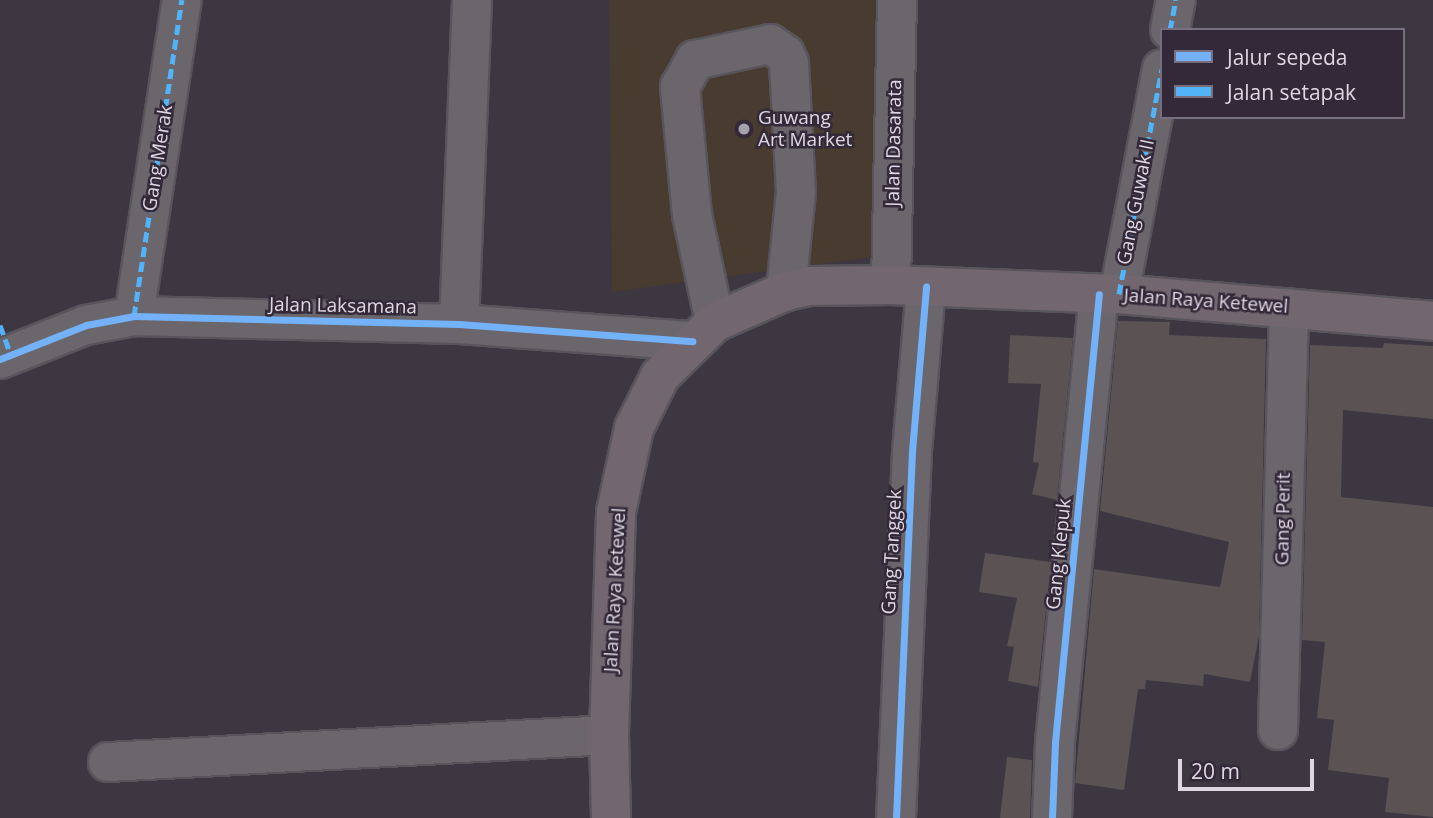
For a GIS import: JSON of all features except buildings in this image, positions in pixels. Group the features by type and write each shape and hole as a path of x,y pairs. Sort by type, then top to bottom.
{"main road":[{"name":"Jalan Raya Ketewel","path":"611,818 609,735 616,512 634,428 660,376 704,331 786,291 809,286 908,286 1109,294 1433,321"}],"street":[{"name":"Gang Merak","path":"134,316 183,0"},
{"path":"459,324 472,0"},
{"name":"Jalan Dasarata","path":"897,0 908,286"},
{"path":"1170,28 1176,0"},
{"path":"704,331 680,87 695,60 770,44 785,54 789,64 796,192 786,291"},
{"name":"Gang Guwak II","path":"1109,294 1160,77"},
{"name":"Gang Tanggek","path":"896,818 912,451 908,286"},
{"name":"Gang Klepuk","path":"1052,818 1055,742 1109,294"},
{"name":"Gang Perit","path":"1278,730 1289,308"},
{"name":"Jalan Laksamana","path":"3,346 134,316 704,331"},
{"path":"108,762 609,735"}],"shaded area":[{"name":"Guwang Art Market","path":"609,0 885,0 872,257 612,292"}],"marked path":[{"path":"134,316 182,0"},
{"path":"1170,28 1176,0"},
{"path":"1119,294 1160,79"},
{"path":"0,325 10,352"}],"cycle path":[{"path":"896,818 912,451 926,287"},
{"path":"1052,818 1055,742 1099,294"},
{"path":"0,359 86,325 134,316 459,324 692,341"}],"place":[{"name":"Guwang Art Market","path":"744,129"}]}
